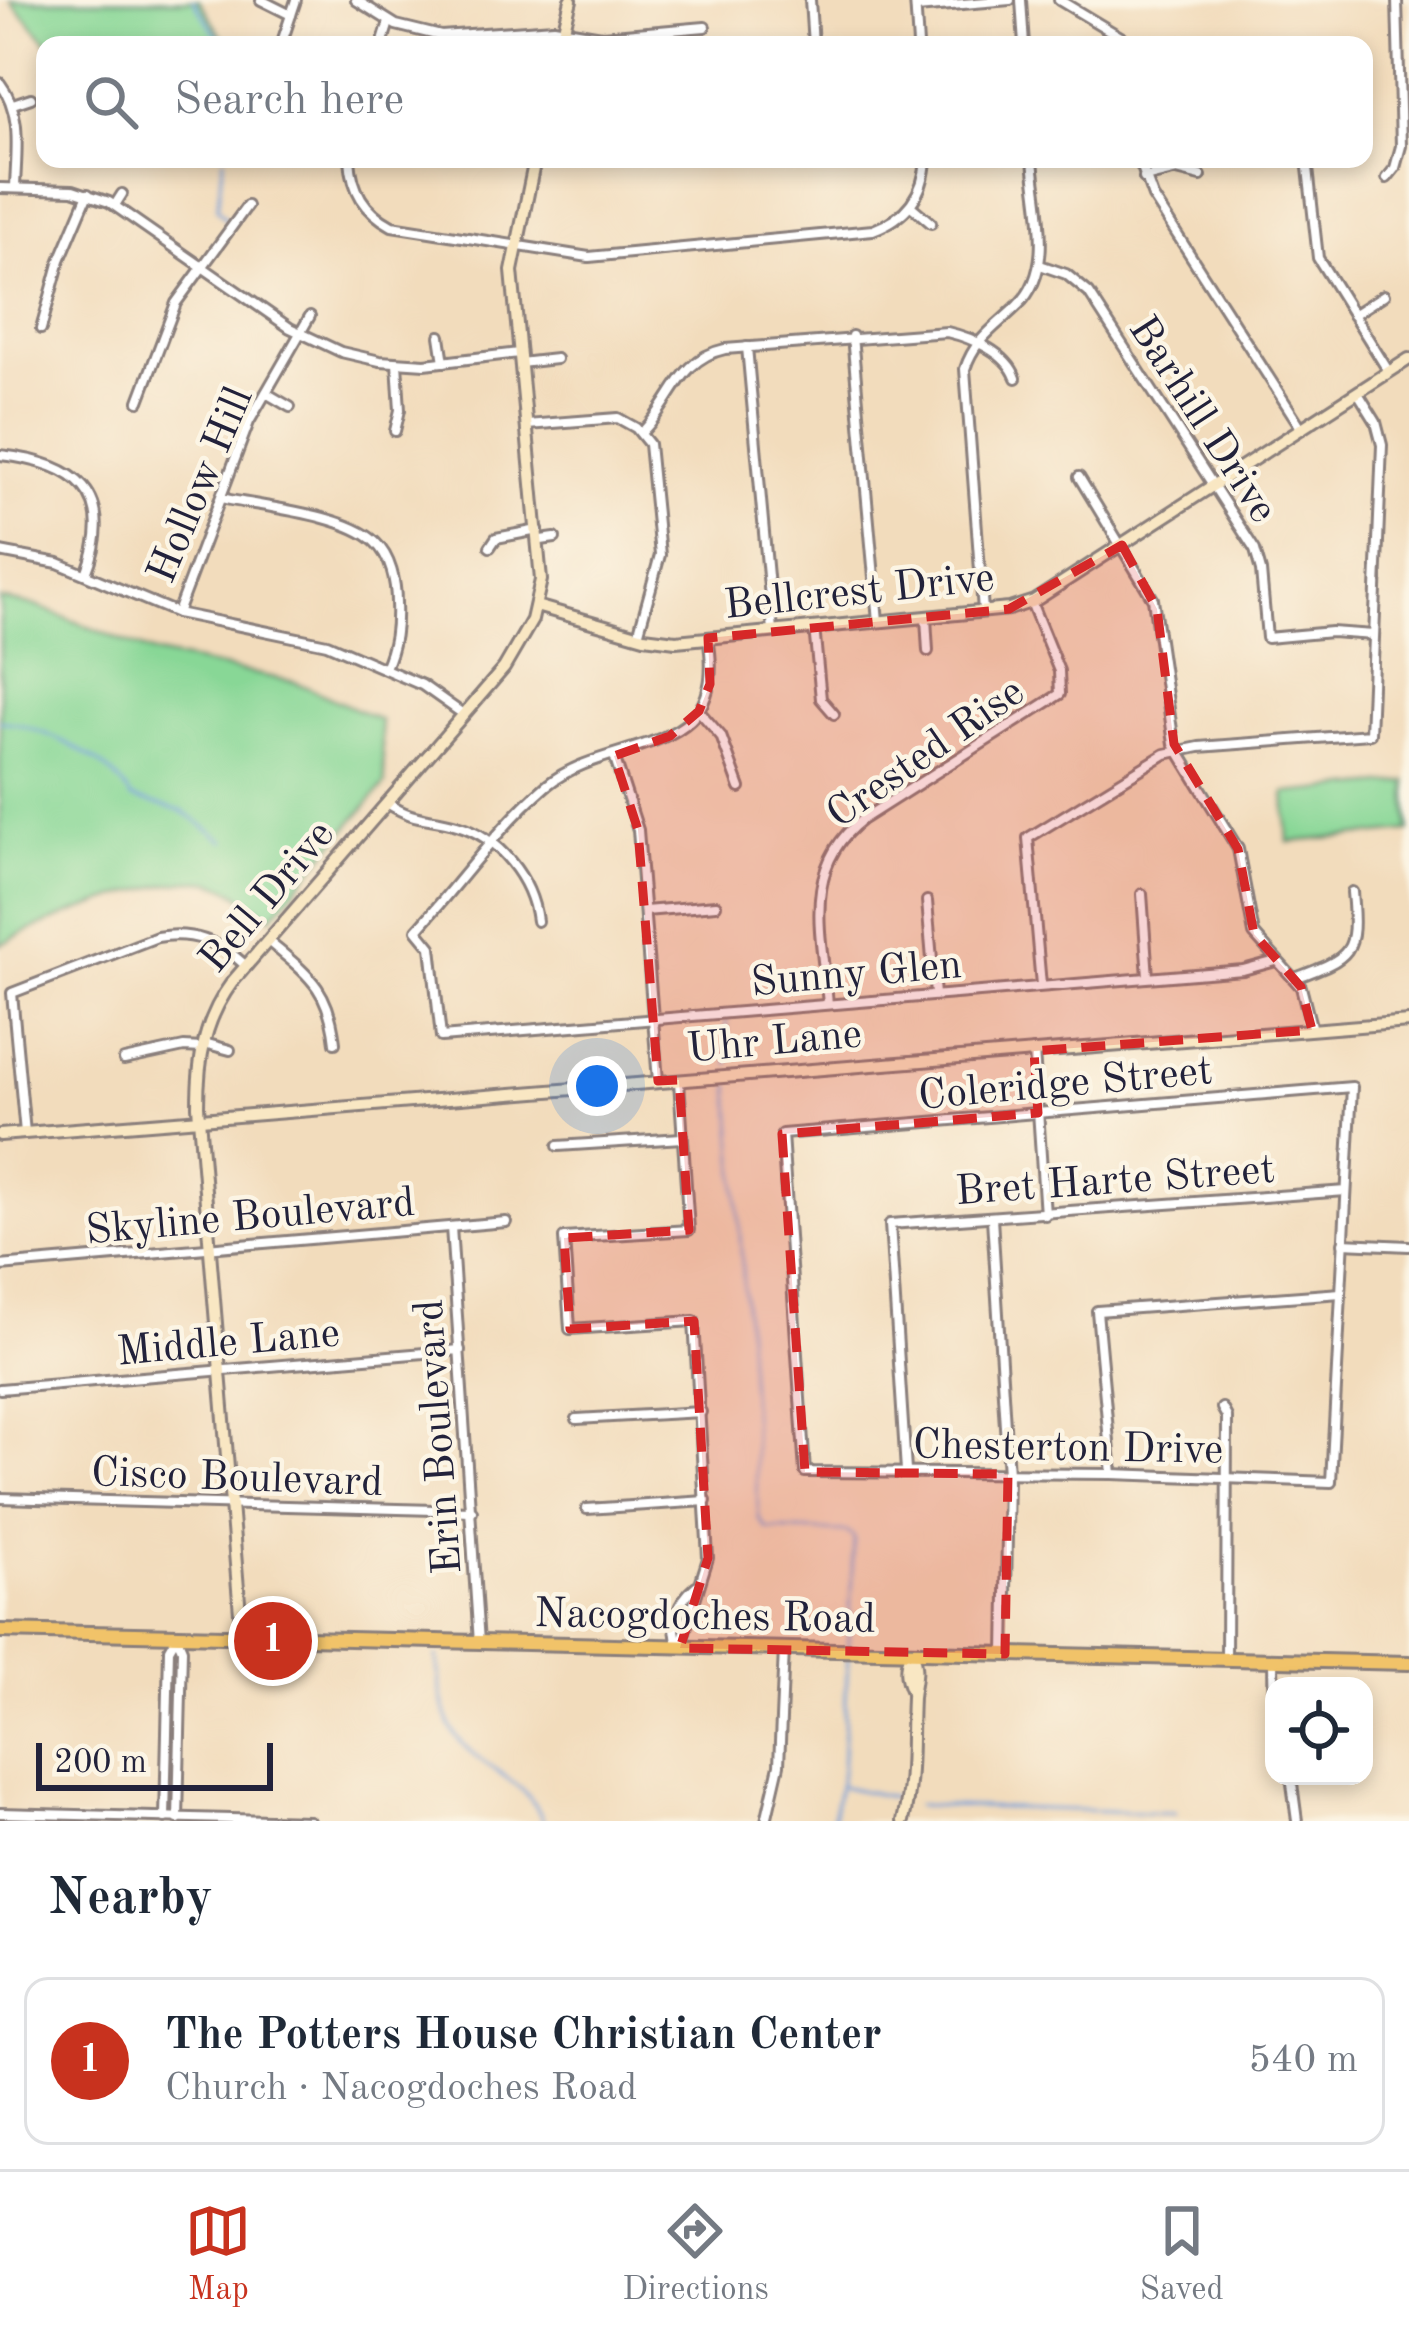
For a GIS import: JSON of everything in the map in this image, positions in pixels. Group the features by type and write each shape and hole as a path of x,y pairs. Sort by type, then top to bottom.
{"main road":[{"name":"Nacogdoches Road","path":"0,1631 1409,1663"}],"street":[{"path":"261,0 291,15"},
{"path":"284,36 296,0"},
{"path":"356,0 389,22 441,36 564,30 602,36 705,27"},
{"path":"562,36 571,0"},
{"path":"810,0 812,36"},
{"path":"917,36 915,4 1010,0"},
{"path":"1021,0 1023,36"},
{"path":"1059,0 1119,36"},
{"path":"1388,178 1401,146 1397,0"},
{"path":"385,36 389,22"},
{"path":"0,83 13,104 15,188"},
{"path":"13,104 31,98"},
{"path":"351,168 368,209 392,226 590,257 873,230 911,206 922,187 925,168"},
{"name":"Bell Drive","path":"242,1637 200,1120 202,1046 223,994 245,965 514,653 536,606 540,535 512,288 533,168"},
{"path":"983,611 964,384 977,343 1024,298 1040,265 1034,168"},
{"path":"1141,168 1302,429"},
{"path":"1308,168 1316,250 1389,372"},
{"path":"1144,178 1177,170 1202,176"},
{"path":"0,188 53,188 115,205 301,334 341,352 397,363 556,358"},
{"path":"41,329 60,260 88,194"},
{"path":"115,205 122,194"},
{"path":"139,401 176,303 247,206"},
{"path":"911,206 932,223"},
{"name":"Barhill Drive","path":"1040,265 1066,274 1089,293 1213,484 1260,564 1268,638 1330,632 1374,635"},
{"path":"1353,315 1384,295"},
{"name":"Hollow Hill","path":"177,613 249,422 310,316"},
{"path":"641,433 663,409 679,377 696,359 718,350 947,332 1005,359 1016,378"},
{"path":"440,336 444,362"},
{"path":"852,336 878,621"},
{"path":"747,347 773,632"},
{"name":"Bellcrest Drive","path":"536,606 667,641 983,611 1031,602 1409,359"},
{"path":"395,431 400,410 397,363"},
{"path":"266,393 290,407"},
{"path":"1041,986 1028,838 1153,759 1177,751 1370,734 1382,445 1376,422 1358,393"},
{"path":"527,425 602,416 628,422 641,433 652,457 660,545 638,635"},
{"path":"0,455 52,463 85,490 97,526 86,574"},
{"path":"1079,477 1149,589 1156,610 1168,722 1177,751 1238,849 1254,934 1295,978 1308,1001 1312,1030"},
{"path":"221,498 341,524 376,543 390,567 396,593 397,632 385,668"},
{"path":"490,547 496,538 555,538"},
{"path":"0,552 58,563 177,613 309,639 434,691 464,714"},
{"name":"Crested Rise","path":"828,1004 820,884 836,844 863,820 1060,694 1059,670 1031,602"},
{"path":"926,616 928,651"},
{"path":"814,627 821,699 834,714"},
{"path":"492,845 555,779 670,736 698,711 710,684 708,638"},
{"path":"698,711 721,736 740,788"},
{"path":"614,756 636,816 658,1081"},
{"path":"387,802 412,818 463,826 492,845 526,880 537,921"},
{"name":"Sunny Glen","path":"492,845 417,930 431,946 441,1037 1243,970 1276,961"},
{"path":"1295,978 1334,964 1351,950 1356,927 1352,892"},
{"path":"1142,894 1148,977"},
{"path":"927,901 935,995"},
{"path":"645,911 716,904"},
{"path":"25,1133 12,993 175,934 213,942 245,965"},
{"path":"267,940 322,991 329,1004 335,1043"},
{"name":"Uhr Lane","path":"0,1135 1409,1022"},
{"path":"124,1060 184,1047 230,1050"},
{"path":"1034,1052 1045,1215"},
{"path":"679,1080 689,1230 564,1238 570,1329 694,1321 708,1563 680,1648"},
{"name":"Coleridge Street","path":"805,1472 782,1134 1352,1088 1346,1191"},
{"path":"558,1146 682,1138"},
{"path":"1112,1474 1097,1311 1341,1294 1346,1191"},
{"name":"Bret Harte Street","path":"906,1471 890,1224 1346,1191"},
{"path":"992,1218 1008,1474 1004,1654"},
{"name":"Skyline Boulevard","path":"0,1266 506,1222"},
{"name":"Erin Boulevard","path":"451,1227 479,1643"},
{"path":"1343,1243 1409,1246"},
{"name":"Chesterton Drive","path":"805,1472 1112,1474 1331,1482 1341,1294"},
{"name":"Middle Lane","path":"0,1389 460,1350"},
{"path":"1222,1408 1227,1417 1226,1659"},
{"path":"577,1419 700,1412"},
{"name":"Cisco Boulevard","path":"0,1498 472,1511"},
{"path":"586,1510 706,1501"},
{"path":"165,1818 169,1649 176,1635"},
{"path":"176,1635 182,1649 178,1819"},
{"path":"766,1821 779,1765 784,1649"},
{"path":"903,1821 914,1749 912,1692 905,1667 911,1651"},
{"path":"1273,1660 1273,1677"},
{"path":"1292,1785 1297,1821"},
{"path":"0,1813 309,1821"}],"highlighted area":[{"path":"1122,545 1157,609 1174,744 1238,849 1254,934 1301,987 1312,1030 1034,1051 1038,1113 782,1134 805,1472 1008,1474 1005,1654 680,1648 708,1558 694,1321 570,1329 564,1238 689,1230 679,1080 658,1081 638,830 614,756 670,736 699,711 710,684 708,638 1009,609"}],"green space":[{"path":"10,0 199,0 221,36 42,36"},
{"path":"0,599 36,606 156,654 295,682 380,720 385,784 271,917 221,885 195,881 106,901 0,945"},
{"path":"1407,782 1409,831 1288,842 1285,793"}],"waterway":[{"path":"193,0 217,36"},
{"path":"223,168 217,208 228,222"},
{"path":"0,721 74,747 109,771 131,798 182,811 225,841"},
{"path":"726,1020 729,1064"},
{"path":"730,1085 759,1519 767,1529 847,1532 854,1538 848,1647"},
{"path":"437,1656 444,1709 457,1737 527,1795 543,1821"},
{"path":"832,1821 842,1772 848,1656"},
{"path":"840,1786 896,1798"},
{"path":"917,1805 1175,1813"}],"place":[{"name":"The Potters House Christian Center","path":"273,1641"}]}
